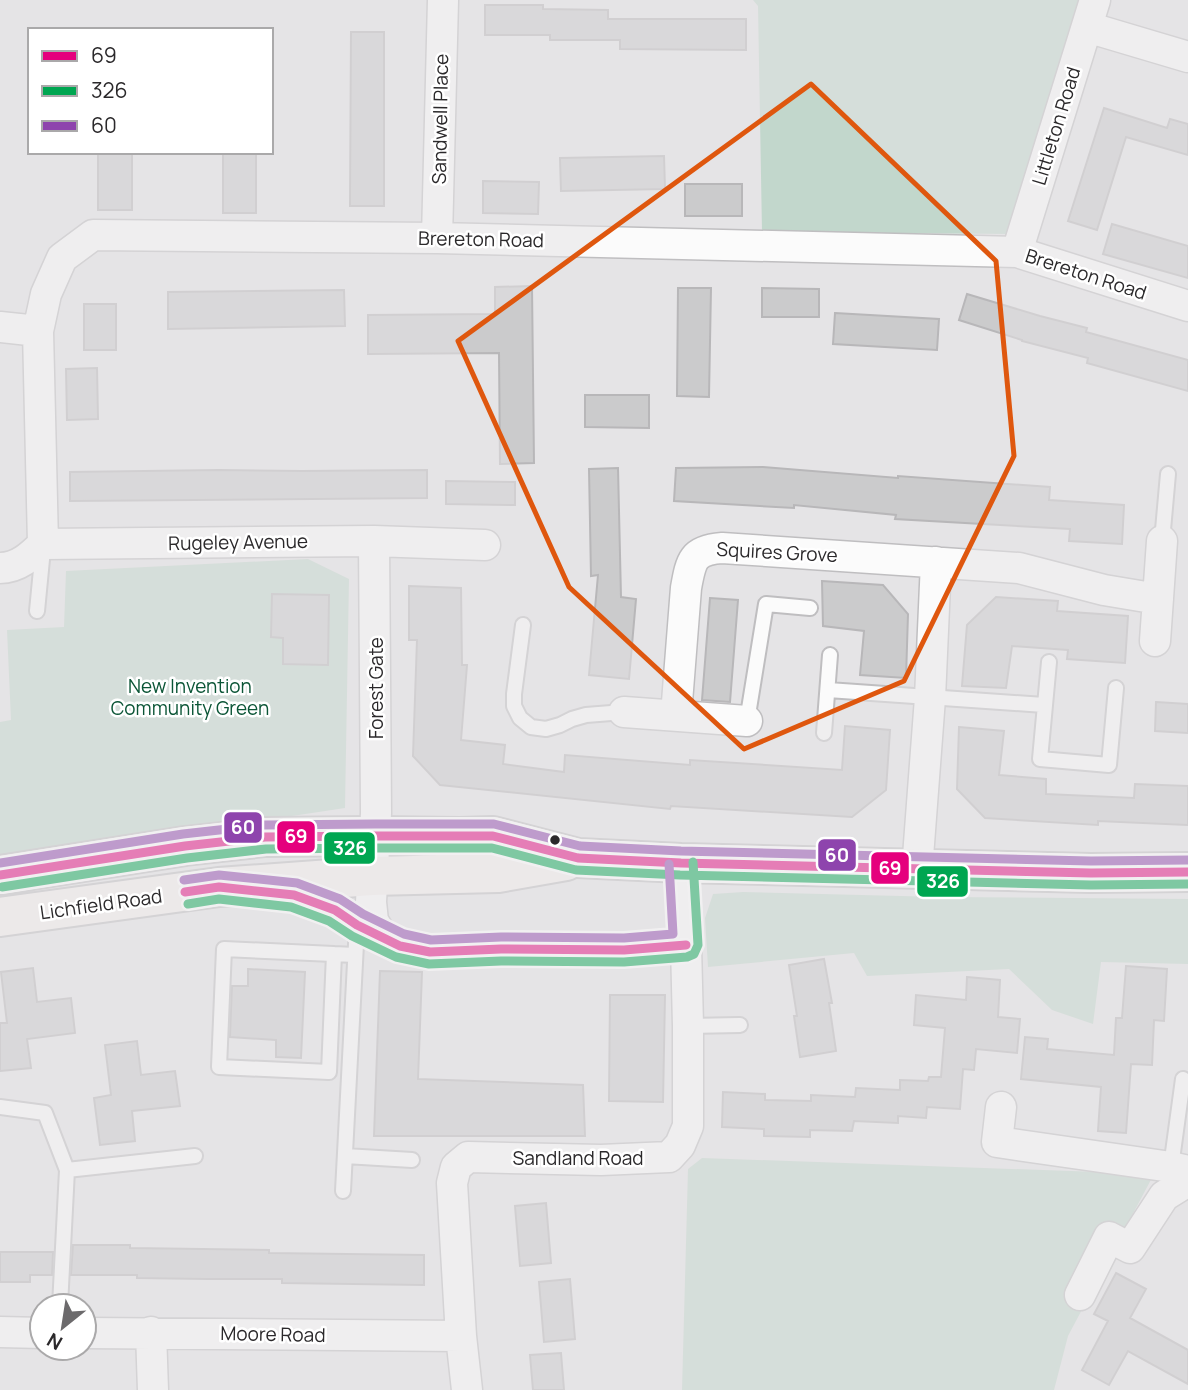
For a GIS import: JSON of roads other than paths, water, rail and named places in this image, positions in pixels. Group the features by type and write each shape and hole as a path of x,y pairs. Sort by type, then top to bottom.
{"main road":[{"name":"Lichfield Road","path":"0,875 185,845 265,837 375,836 493,836 578,858 681,863 918,870 1188,872"},
{"name":"Lichfield Road","path":"0,917 219,887 372,876 498,873 578,858"}],"street":[{"name":"Sandwell Place","path":"437,238 443,0"},
{"path":"1091,13 1188,57"},
{"name":"Littleton Road","path":"1017,252 1091,13"},
{"name":"Brereton Road","path":"43,544 38,331 46,294 62,258 93,235 437,238 1017,252 1188,306"},
{"path":"0,327 38,331"},
{"name":"Rugeley Avenue","path":"43,544 374,541 485,545"},
{"name":"Forest Gate","path":"370,931 373,921 370,902 376,813 374,541"},
{"path":"1155,641 1162,541"},
{"path":"0,568 29,559 43,544"},
{"name":"Squires Grove","path":"676,715 689,571 696,557 706,549 1019,568 1104,590 1158,599"},
{"path":"918,870 936,562"},
{"path":"624,712 747,721"},
{"name":"Sandland Road","path":"467,1390 452,1183 456,1167 468,1157 601,1160 669,1157 680,1145 688,1126 686,945 681,863"},
{"path":"219,887 294,895 335,910 400,946 430,951 624,950 686,945"},
{"path":"1002,1107 997,1142 1182,1173 1130,1248 1109,1237 1080,1295"},
{"path":"0,1332 28,1333"},
{"path":"151,1332 153,1390"},
{"name":"Moore Road","path":"98,1333 461,1336"}],"lane":[{"path":"1162,541 1168,474"},
{"path":"37,611 43,544"},
{"path":"747,721 766,604 810,608"},
{"path":"523,625 514,694 514,706 520,718 531,727 546,729 586,715 624,712"},
{"path":"824,733 830,655"},
{"path":"1049,662 1040,759 1109,765 1116,688"},
{"path":"828,690 1044,705"},
{"path":"343,1191 355,955 370,931"},
{"path":"334,954 329,1072 219,1067 224,949 334,954 355,955"},
{"path":"688,1026 740,1025"},
{"path":"1182,1173 1183,1079"},
{"path":"0,1107 45,1113 66,1170 61,1292"},
{"path":"66,1170 195,1156"},
{"path":"345,1156 412,1160"}],"park label":[{"name":"New Invention Community Green","path":"190,697"}]}
